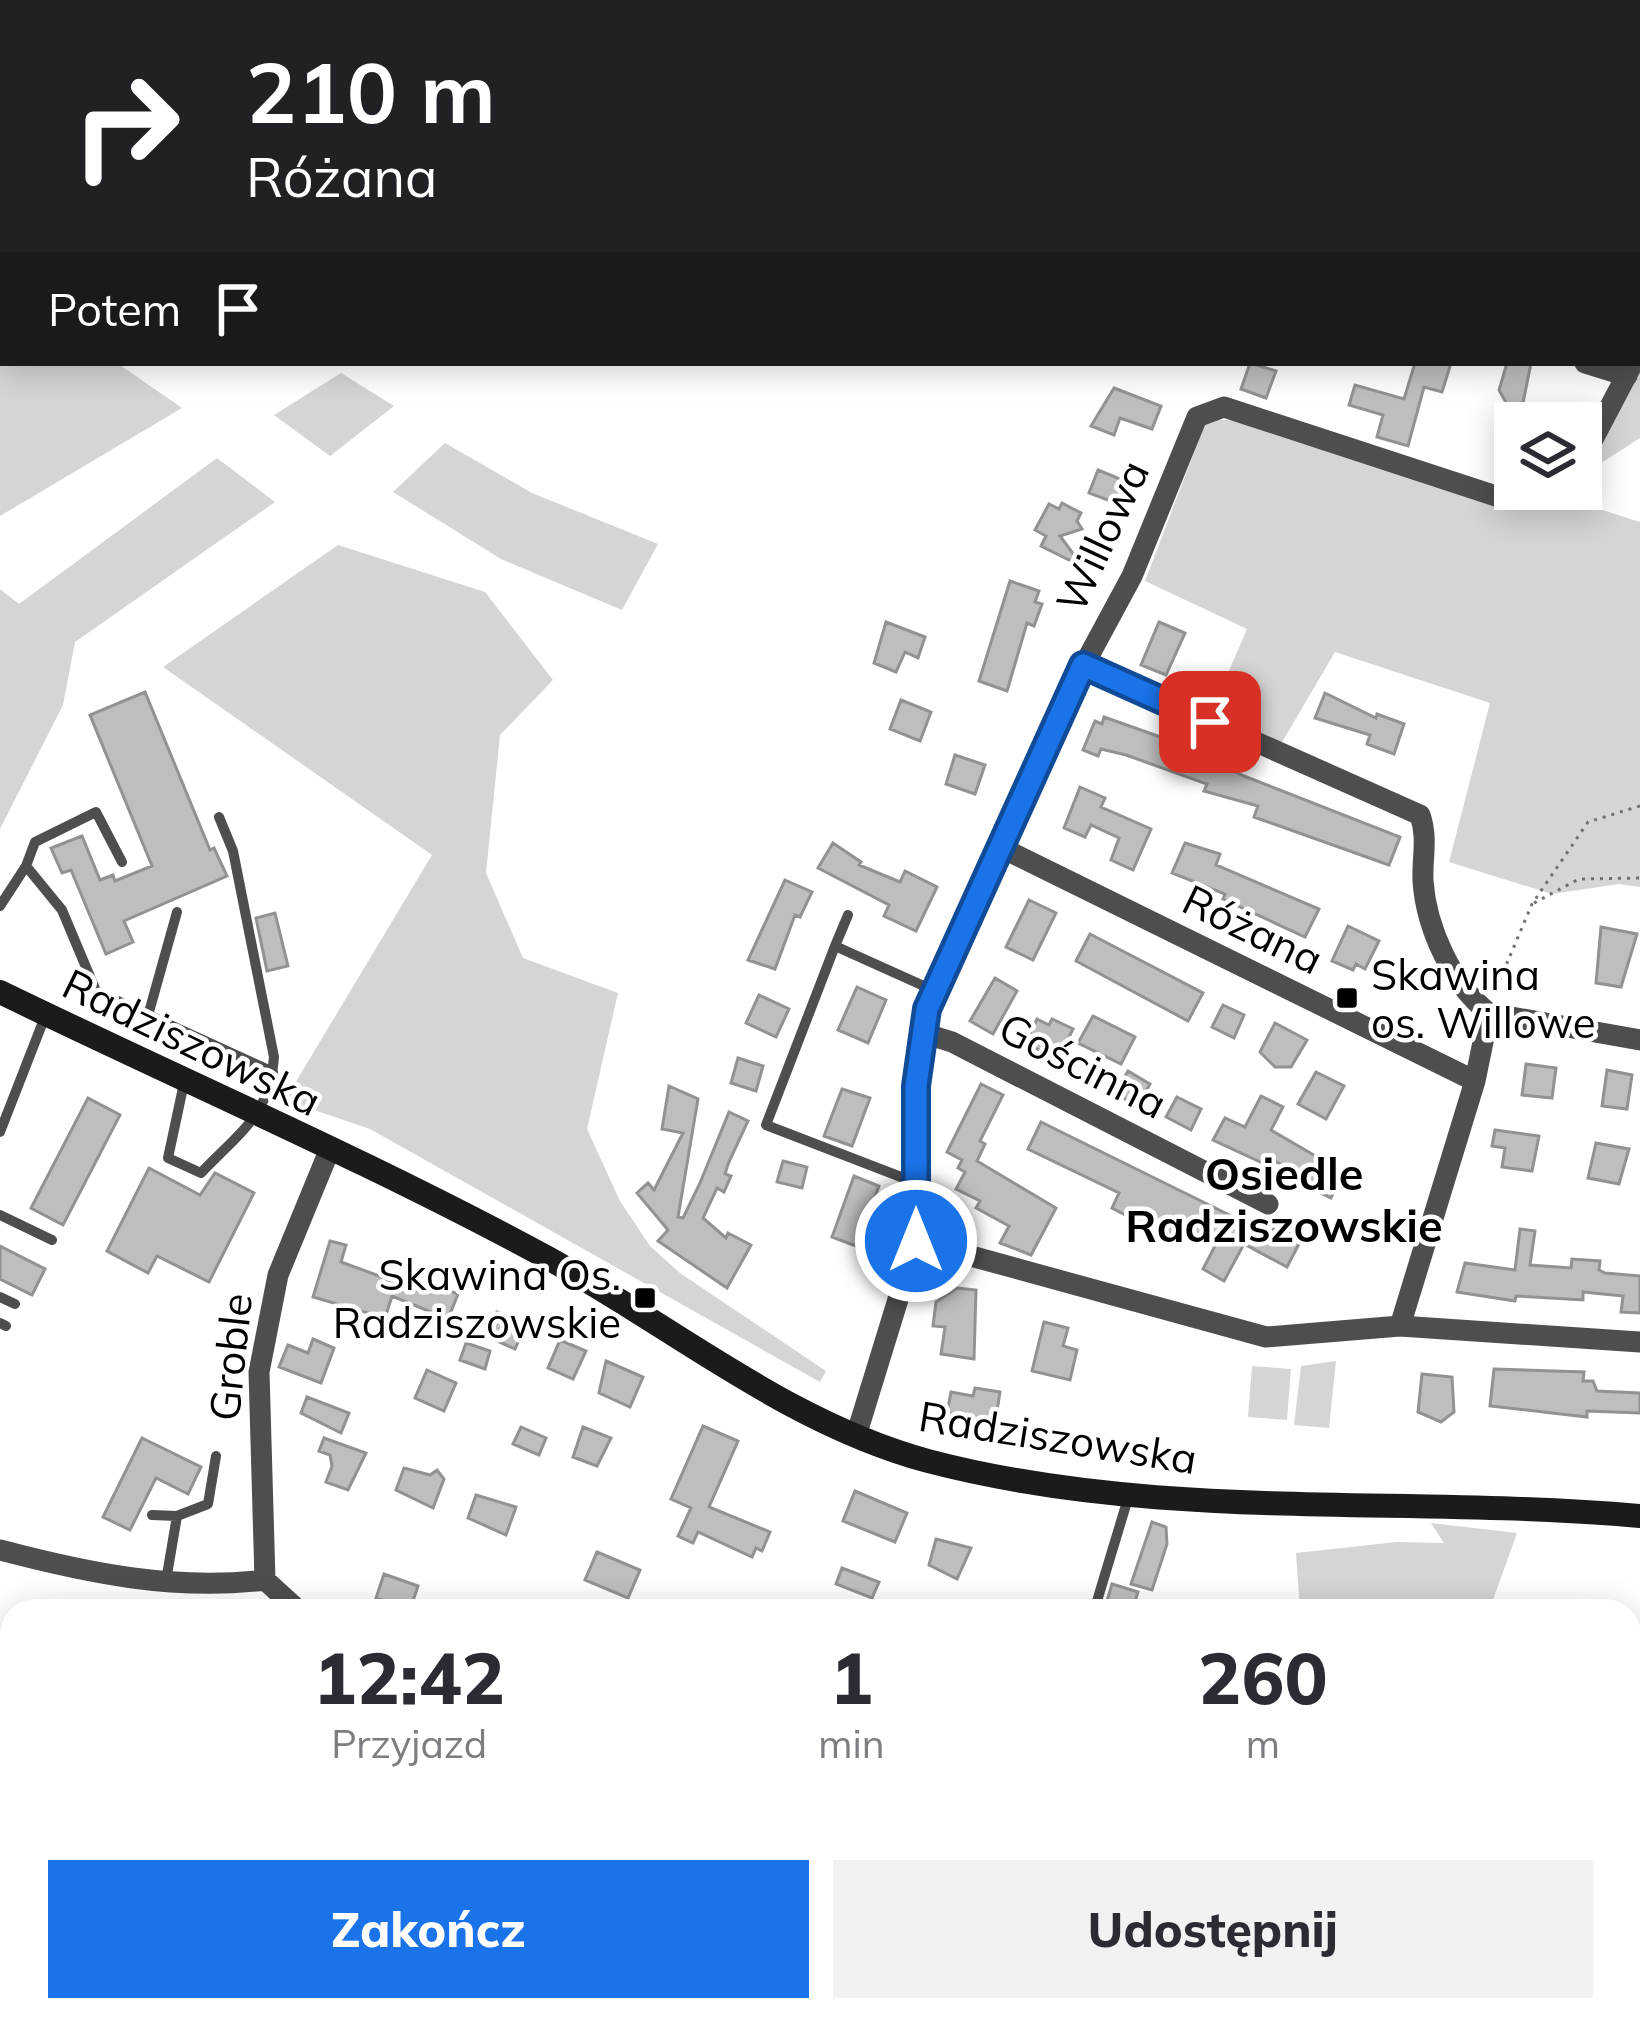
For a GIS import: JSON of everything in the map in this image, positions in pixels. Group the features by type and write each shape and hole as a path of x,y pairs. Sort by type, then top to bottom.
{"street":[{"path":"1602,422 1630,369"},
{"name":"Willowa","path":"856,1436 916,1241 916,1086 935,991 1083,665 1132,576 1197,417 1224,407 1494,495"},
{"path":"1083,665 1420,815 1426,844 1424,893 1446,958 1471,1000 1489,1013 1640,1040"},
{"name":"Różana","path":"998,846 1474,1081"},
{"name":"Radziszowska","path":"0,992 551,1260 704,1354 856,1436 975,1472 1130,1492 1256,1503 1640,1516"},
{"path":"1400,1326 1474,1081 1489,1013"},
{"path":"1573,1026 1640,1028"},
{"name":"Gościnna","path":"923,1033 952,1042 1268,1204"},
{"name":"Groble","path":"265,1580 259,1372 278,1275 329,1151"},
{"path":"916,1241 1266,1336 1400,1326 1640,1342"},
{"path":"0,1550 100,1577 265,1580 286,1599"}],"lane":[{"path":"0,906 26,866 35,842 96,812 122,862"},
{"path":"184,1083 168,1158 201,1173 255,1116 273,1089 233,851 219,818"},
{"path":"26,866 62,910 96,991 273,1072"},
{"path":"149,1012 177,912"},
{"path":"848,915 766,1125 916,1183"},
{"path":"835,946 935,991"},
{"path":"0,1132 46,1014"},
{"path":"0,1215 52,1240"},
{"path":"0,1297 15,1304"},
{"path":"152,1515 177,1516 208,1504 216,1456"},
{"path":"1098,1599 1130,1492"},
{"path":"166,1581 177,1516"}],"path":[{"path":"1489,1013 1501,970 1532,904 1588,822 1640,806"},
{"path":"1532,904 1579,879 1640,878"}],"shaded area":[{"path":"0,366 121,366 182,408 0,516"},
{"path":"1636,366 1640,366 1640,438 1602,462 1602,432"},
{"path":"341,373 394,406 330,456 274,415"},
{"path":"1238,420 1443,484 1494,489 1494,510 1602,510 1640,522 1640,887 1619,884 1552,894 1449,862 1490,703 1335,652 1281,744 1211,712 1247,629 1145,581 1205,424"},
{"path":"445,443 532,493 658,544 622,610 501,559 393,492"},
{"path":"217,458 275,502 75,642 63,705 0,829 0,589 19,604"},
{"path":"338,545 485,592 553,680 500,735 486,873 523,958 618,993 587,1129 620,1201 650,1246 680,1273 826,1371 820,1382 370,1129 285,1100 432,855 163,667"},
{"path":"1336,1361 1329,1428 1294,1425 1301,1366"},
{"path":"1252,1366 1291,1369 1287,1420 1248,1417"},
{"path":"1431,1523 1517,1533 1493,1599 1299,1599 1296,1553 1397,1542 1444,1543"}],"building":[{"path":"1249,366 1276,371 1266,398 1241,389"},
{"path":"1414,366 1450,366 1442,392 1424,387 1408,446 1377,437 1383,415 1349,405 1355,385 1404,399"},
{"path":"1506,366 1530,366 1523,402 1506,402 1499,390"},
{"path":"1114,388 1161,406 1152,429 1120,418 1114,435 1091,426"},
{"path":"1098,470 1130,483 1121,505 1089,493"},
{"path":"1062,503 1081,513 1077,521 1082,529 1060,536 1083,567 1041,546 1046,536 1035,530 1049,504 1059,509"},
{"path":"1010,581 1039,591 1035,602 1042,604 1034,626 1027,623 1007,691 979,681"},
{"path":"886,622 925,637 918,658 905,652 896,672 874,663"},
{"path":"1159,622 1185,633 1166,675 1141,665"},
{"path":"145,692 210,850 214,848 227,876 124,921 133,942 106,954 71,870 62,873 51,848 82,836 100,880 113,875 115,881 152,866 90,715"},
{"path":"1325,693 1376,718 1377,714 1404,724 1394,754 1367,744 1370,735 1315,718"},
{"path":"901,700 931,712 920,741 890,729"},
{"path":"1104,717 1217,757 1215,762 1244,776 1400,837 1389,865 1254,817 1258,806 1204,791 1207,784 1126,755 1101,749 1098,756 1083,750 1095,721 1102,724"},
{"path":"955,755 985,765 975,794 946,784"},
{"path":"1080,787 1105,798 1101,807 1151,829 1133,870 1111,860 1119,838 1091,825 1085,837 1064,828"},
{"path":"833,843 859,865 900,882 905,871 937,887 916,931 884,916 889,905 818,868"},
{"path":"1185,843 1220,854 1216,865 1319,909 1305,937 1223,899 1225,894 1172,873"},
{"path":"785,880 812,892 800,917 795,915 775,969 748,960"},
{"path":"1029,900 1056,913 1033,960 1006,947"},
{"path":"275,913 288,966 267,971 256,918"},
{"path":"1348,926 1379,941 1365,969 1356,964 1353,970 1332,961"},
{"path":"1601,927 1637,934 1621,987 1596,983"},
{"path":"1090,934 1203,993 1188,1021 1076,961"},
{"path":"995,978 1017,991 993,1034 970,1021"},
{"path":"857,987 886,1000 868,1043 838,1030"},
{"path":"759,995 789,1009 776,1037 746,1023"},
{"path":"1223,1005 1244,1015 1234,1038 1212,1027"},
{"path":"1093,1016 1135,1037 1121,1064 1078,1043"},
{"path":"1037,1019 1049,1025 1052,1019 1073,1029 1058,1059 1025,1043"},
{"path":"1275,1023 1307,1040 1291,1067 1275,1067 1260,1052"},
{"path":"738,1058 763,1066 756,1091 731,1083"},
{"path":"1526,1064 1556,1068 1552,1098 1522,1095"},
{"path":"1607,1070 1632,1075 1627,1109 1602,1106"},
{"path":"1128,1071 1150,1084 1137,1106 1115,1093"},
{"path":"1316,1072 1344,1086 1326,1119 1298,1104"},
{"path":"981,1084 1003,1095 980,1141 985,1144 977,1161 1056,1208 1031,1255 1000,1243 1009,1226 976,1208 980,1201 956,1189 965,1172 958,1168 962,1160 947,1152"},
{"path":"669,1086 698,1099 678,1217 683,1218 700,1183 729,1112 748,1121 728,1164 725,1174 731,1176 724,1192 717,1188 703,1218 726,1238 728,1233 751,1245 727,1288 658,1241 668,1230 637,1193 648,1183 654,1190 683,1133 662,1129"},
{"path":"842,1089 870,1098 852,1146 824,1136"},
{"path":"1261,1096 1283,1107 1271,1130 1343,1172 1331,1198 1296,1181 1300,1173 1272,1160 1269,1166 1213,1140 1225,1118 1245,1127"},
{"path":"1177,1097 1201,1109 1191,1130 1166,1117"},
{"path":"88,1098 120,1115 63,1225 31,1208"},
{"path":"1041,1122 1270,1235 1275,1226 1301,1240 1287,1267 1244,1244 1224,1281 1203,1269 1215,1246 1188,1233 1182,1244 1158,1232 1112,1208 1119,1193 1028,1149"},
{"path":"1495,1130 1539,1136 1532,1171 1502,1167 1505,1148 1492,1146"},
{"path":"1596,1143 1629,1149 1619,1184 1588,1178"},
{"path":"783,1161 807,1167 802,1188 777,1182"},
{"path":"149,1168 200,1195 215,1173 254,1193 209,1282 157,1256 148,1273 107,1251"},
{"path":"854,1176 879,1186 856,1246 832,1237"},
{"path":"1520,1229 1535,1231 1530,1265 1571,1268 1572,1259 1600,1261 1599,1270 1605,1273 1640,1276 1640,1313 1621,1312 1623,1296 1583,1292 1583,1300 1516,1296 1515,1301 1457,1292 1465,1263 1515,1270"},
{"path":"330,1241 346,1245 341,1262 426,1293 430,1283 458,1294 448,1319 392,1296 385,1318 313,1297"},
{"path":"0,1246 45,1269 32,1295 0,1279"},
{"path":"957,1288 976,1290 974,1359 941,1354 945,1327 933,1326 936,1302"},
{"path":"497,1312 526,1324 515,1349 486,1336"},
{"path":"1044,1322 1068,1328 1063,1346 1077,1350 1070,1380 1032,1371"},
{"path":"313,1339 334,1348 321,1383 279,1367 288,1345 308,1353"},
{"path":"560,1340 586,1351 573,1379 548,1368"},
{"path":"466,1343 490,1351 485,1369 460,1360"},
{"path":"606,1361 643,1377 630,1407 599,1393"},
{"path":"1494,1369 1584,1372 1583,1381 1593,1381 1597,1391 1640,1393 1640,1413 1587,1411 1587,1417 1490,1406"},
{"path":"427,1370 456,1383 444,1411 415,1398"},
{"path":"1422,1374 1452,1377 1454,1412 1441,1422 1418,1412"},
{"path":"975,1388 1000,1392 995,1424 947,1413 951,1392 973,1396"},
{"path":"307,1397 349,1413 341,1433 301,1413"},
{"path":"703,1426 738,1441 709,1507 770,1532 762,1551 756,1548 752,1557 698,1532 693,1543 678,1536 691,1508 671,1499"},
{"path":"521,1427 546,1438 539,1455 513,1444"},
{"path":"583,1427 611,1438 597,1466 573,1457"},
{"path":"142,1438 201,1467 188,1494 156,1478 130,1530 103,1517"},
{"path":"324,1438 366,1453 348,1490 326,1482 332,1466 330,1455 319,1451"},
{"path":"404,1468 430,1475 437,1470 444,1479 433,1508 396,1490"},
{"path":"855,1491 907,1513 895,1542 843,1521"},
{"path":"476,1495 516,1507 506,1535 468,1518"},
{"path":"1152,1522 1166,1527 1167,1544 1152,1590 1131,1584"},
{"path":"936,1539 971,1548 957,1579 929,1565"},
{"path":"597,1552 640,1570 628,1598 585,1580"},
{"path":"842,1568 879,1582 872,1598 836,1584"},
{"path":"384,1574 418,1586 414,1599 376,1598"},
{"path":"1112,1584 1138,1592 1136,1599 1108,1599"}],"place":[{"name":"Skawina os. Willowe","path":"1347,998"},
{"name":"Skawina Os. Radziszowskie","path":"645,1298"}],"district":[{"name":"Osiedle Radziszowskie","path":"1284,1199"}],"route":[{"path":"916,1241 916,1086 927,1009 1083,665 1210,722"}]}
